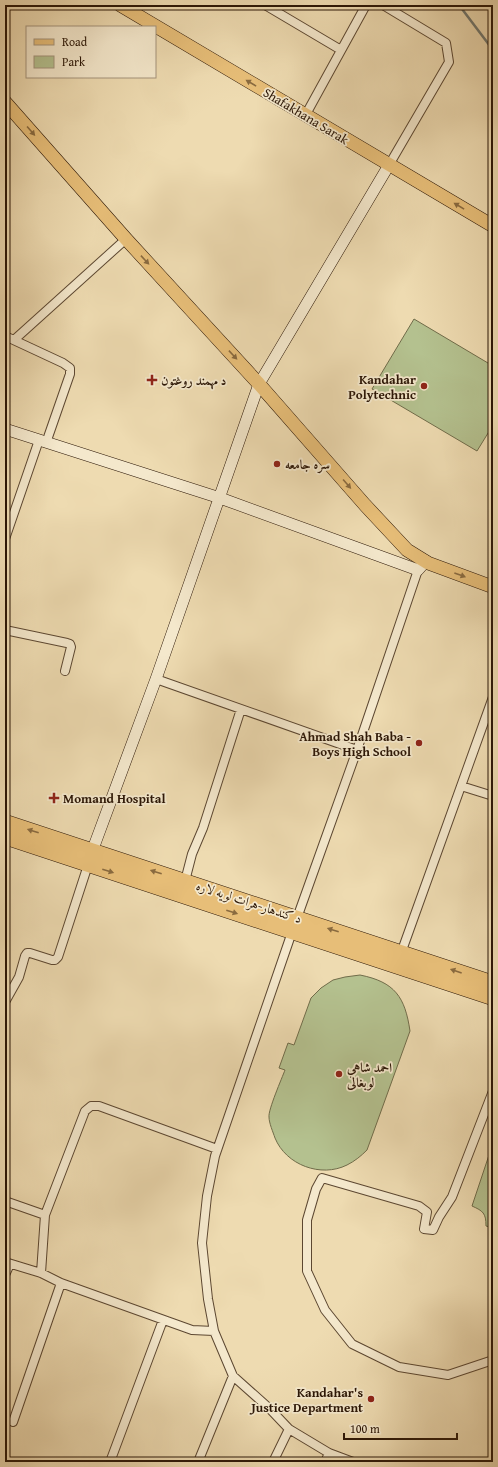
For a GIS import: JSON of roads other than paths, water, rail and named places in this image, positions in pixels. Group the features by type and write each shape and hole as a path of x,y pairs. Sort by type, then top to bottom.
{"highway":[{"name":"د کندهار-هرات لويه لاره","path":"5,822 90,858 399,959 493,983"},
{"name":"د کندهار-هرات لويه لاره","path":"5,837 185,881 295,925"},
{"name":"د کندهار-هرات لويه لاره","path":"399,959 493,998"}],"main road":[{"name":"Shafakhana Sarak","path":"120,5 155,26"},
{"name":"Shafakhana Sarak","path":"156,27 493,226"},
{"path":"5,102 126,239 259,384 392,536 422,566 493,587"}],"street":[{"path":"265,5 341,50"},
{"path":"305,116 366,5"},
{"path":"5,1002 19,977 27,953 30,952 52,960 55,960 58,957 90,858 156,679 259,384 449,62 446,44 383,5"},
{"path":"14,340 126,239"},
{"path":"5,336 63,363 70,368 70,374 7,529 5,539"},
{"path":"5,429 220,498 422,566 295,925 218,1149 207,1196 202,1243 208,1299 214,1331 233,1376 270,1409 289,1429 329,1454 353,1462"},
{"path":"5,630 70,644 71,647 65,670"},
{"path":"156,679 357,750"},
{"path":"399,959 493,697"},
{"path":"185,881 192,854 203,828 242,709"},
{"path":"461,786 493,796"},
{"path":"493,1091 452,1197 439,1217 433,1230 424,1228 427,1212 419,1206 322,1178 316,1189 307,1220 307,1271 325,1310 352,1344 399,1367 448,1375 493,1360"},
{"path":"41,1273 45,1215 85,1111 91,1106 99,1106 218,1149"},
{"path":"5,1201 45,1215"},
{"path":"5,1275 8,1263 41,1273 61,1283 192,1330 214,1331"},
{"path":"13,1422 61,1283"},
{"path":"110,1462 163,1320"},
{"path":"198,1462 233,1376"},
{"path":"274,1462 289,1429"},
{"path":"325,1462 329,1454"}],"waterway":[{"path":"459,5 493,50"}],"place":[{"name":"د مهمند روغتون","path":"152,380"},
{"name":"Kandahar Polytechnic","path":"424,386"},
{"name":"سره جامعه","path":"277,464"},
{"name":"Ahmad Shah Baba - Boys High School","path":"419,743"},
{"name":"Momand Hospital","path":"54,798"},
{"name":"احمد شاهي لوبغالی","path":"339,1074"},
{"name":"Kandahar's Justice Department","path":"371,1399"}]}
